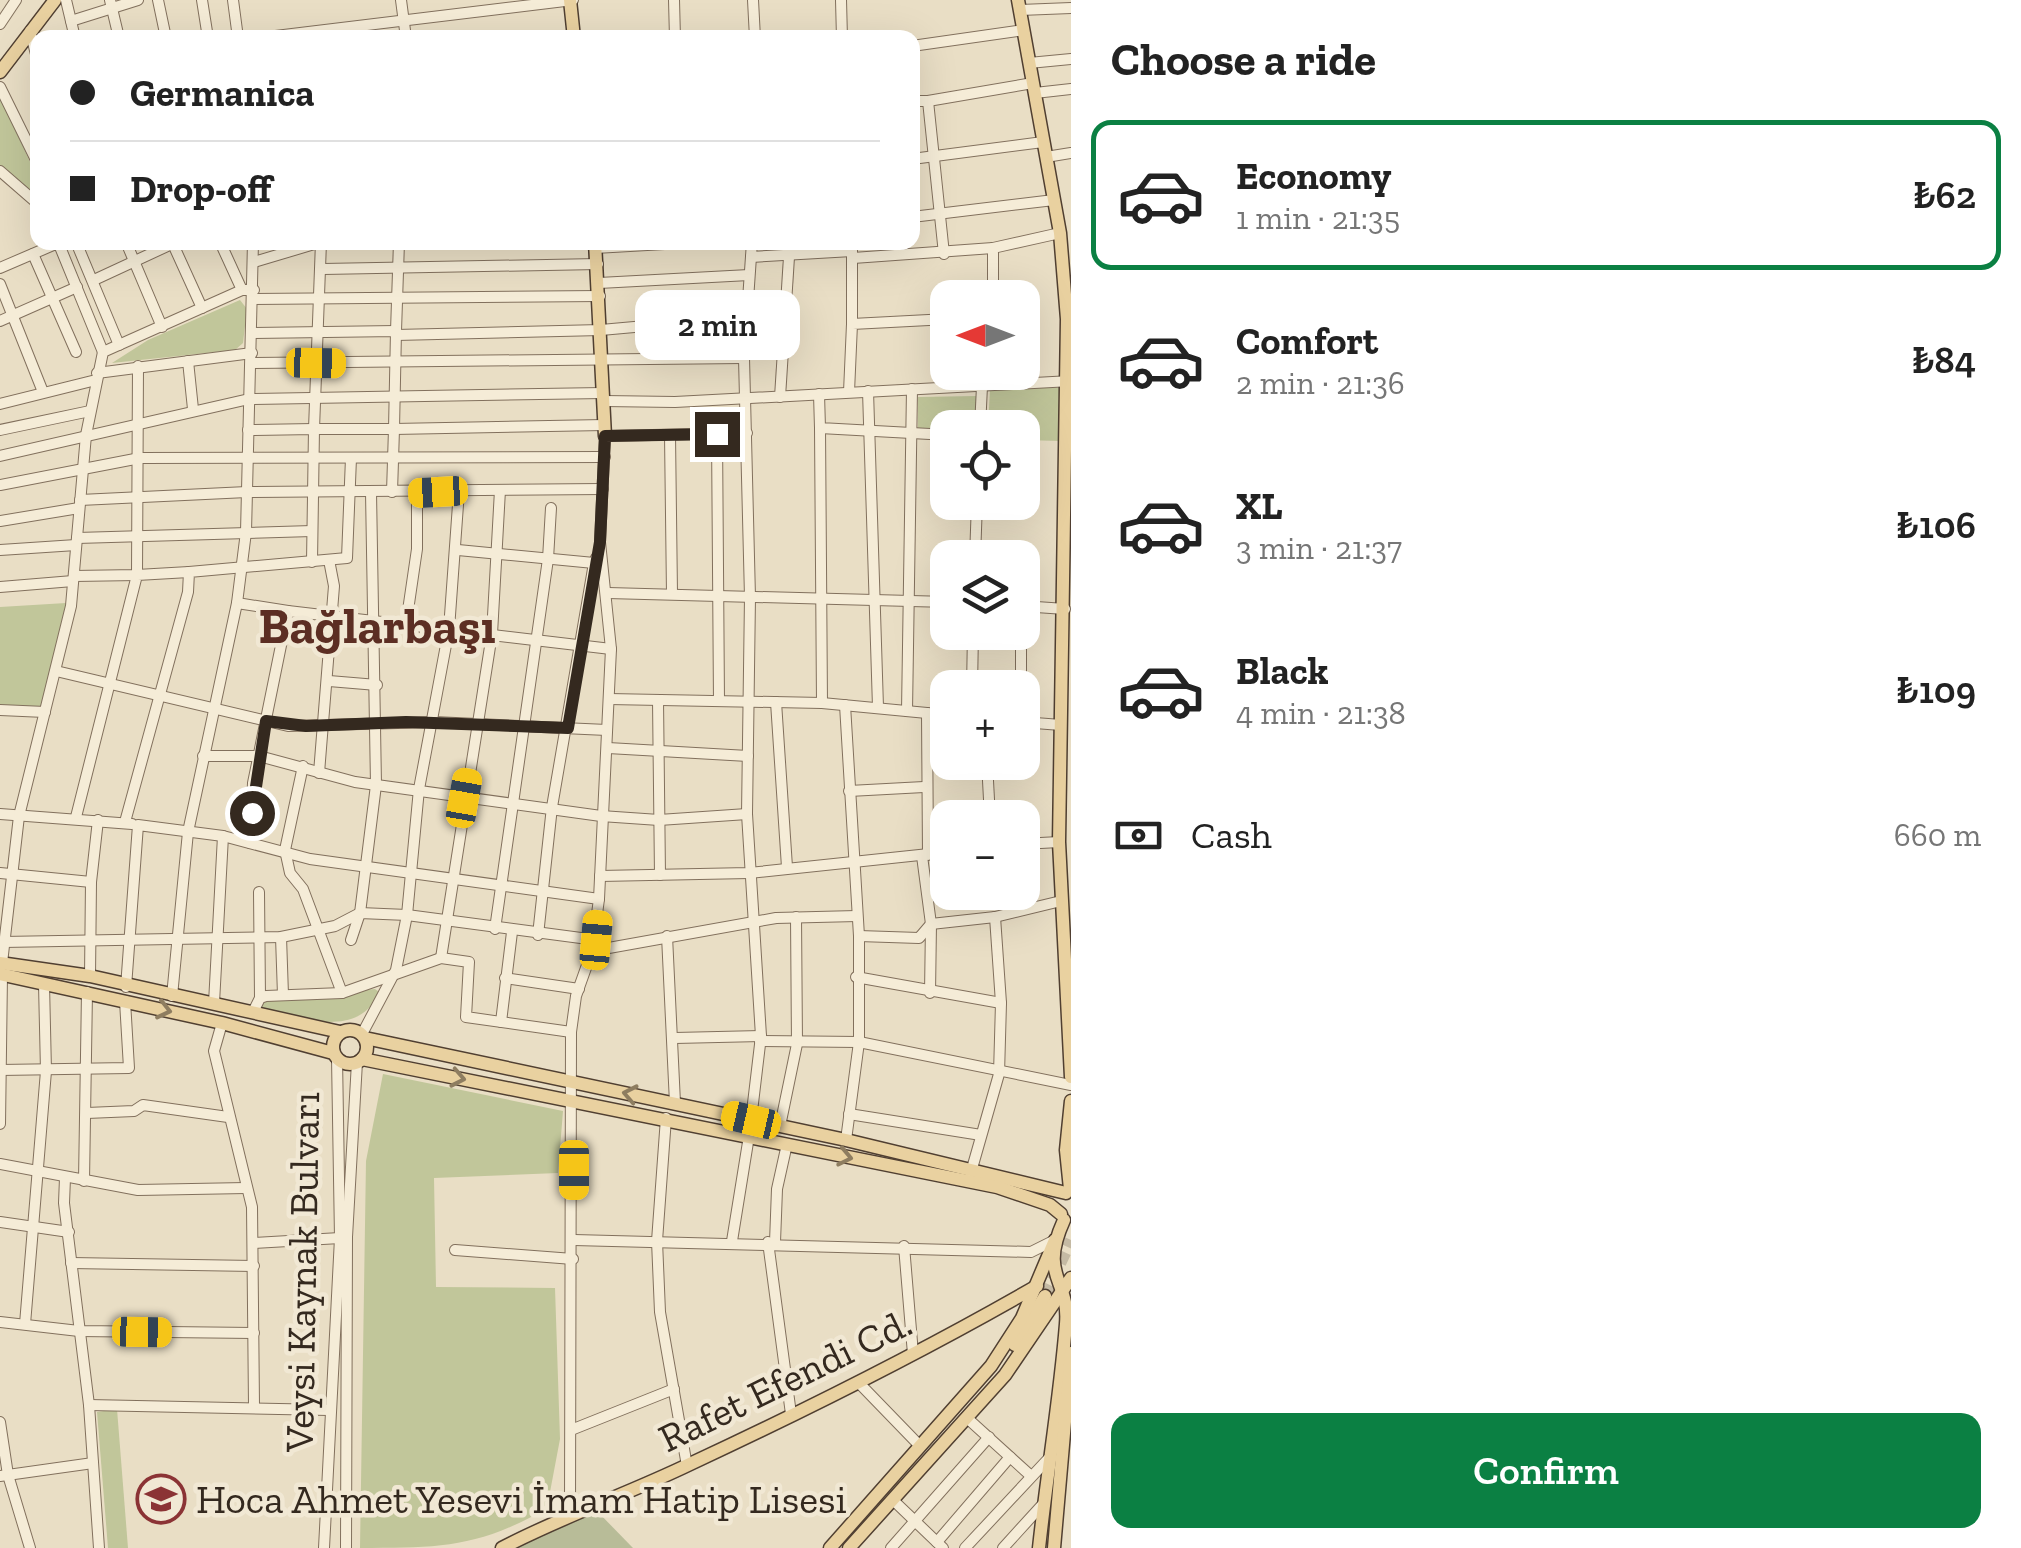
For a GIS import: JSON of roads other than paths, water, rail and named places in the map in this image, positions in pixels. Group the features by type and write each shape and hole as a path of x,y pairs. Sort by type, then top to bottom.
{"main road":[{"path":"31,30 56,0"},
{"path":"571,0 573,30"},
{"path":"1019,5 1060,233 1069,319 1066,708 1061,725 1065,767 1059,842 1071,1077"},
{"path":"2,62 30,31"},
{"path":"596,250 604,430"},
{"path":"1,969 90,976 126,994 335,1056 347,1064 360,1061 574,1100 997,1188 1050,1205 1065,1220"},
{"path":"1,969 44,984 87,992 214,1002 340,1032 352,1030 363,1036 573,1084 1069,1190"},
{"path":"335,1056 333,1041 340,1032"},
{"path":"360,1061 363,1036"},
{"path":"834,1548 980,1389 1031,1323 1055,1240 1065,1220 1071,1102"},
{"path":"1055,1240 1053,1272 1066,1320 1067,1351 1055,1548"},
{"path":"850,1548 967,1418 1040,1326 1071,1278"},
{"path":"834,1548 991,1366 1041,1292"},
{"name":"Rafet Efendi Cd.","path":"502,1548 570,1514 687,1466 1041,1292"},
{"path":"1039,1548 1067,1351 1054,1329 1040,1326"},
{"path":"1055,1548 1071,1430"}],"street":[{"path":"1,20 16,0"},
{"path":"66,0 74,30"},
{"path":"72,21 111,4 138,0"},
{"path":"158,0 164,30"},
{"path":"202,0 207,30"},
{"path":"233,0 237,30"},
{"path":"401,0 405,30"},
{"path":"317,30 571,0"},
{"path":"674,0 674,30"},
{"path":"753,0 754,30"},
{"path":"842,0 842,30"},
{"path":"111,4 117,30"},
{"path":"1019,5 1071,8"},
{"path":"920,45 1024,30"},
{"path":"1030,63 1071,58"},
{"path":"0,87 30,143"},
{"path":"920,100 1034,88 1071,88"},
{"path":"928,100 944,254"},
{"path":"920,159 1043,142"},
{"path":"1046,157 1071,153"},
{"path":"0,172 30,197"},
{"path":"920,217 1054,200"},
{"path":"751,257 852,250 944,254 1060,233"},
{"path":"992,280 993,248"},
{"path":"0,268 42,250"},
{"path":"0,1124 5,873 56,671 74,579 86,435 103,352 61,250"},
{"path":"80,250 119,345"},
{"path":"130,250 162,327"},
{"path":"94,280 158,250"},
{"path":"177,250 202,308"},
{"path":"225,250 250,293"},
{"path":"172,996 188,832 236,603 246,532 253,250"},
{"path":"254,262 294,250"},
{"path":"312,562 312,458 322,250"},
{"path":"392,492 399,250"},
{"path":"751,250 744,358 750,597 747,814 749,873 757,922 760,1038 751,1120"},
{"path":"849,392 852,250"},
{"path":"33,254 76,352"},
{"path":"780,397 789,257"},
{"path":"324,268 598,264"},
{"path":"103,352 202,308 250,293 322,300 396,301 600,289 749,275"},
{"path":"0,284 43,392"},
{"path":"0,321 77,286"},
{"path":"253,333 601,330 745,318"},
{"path":"852,324 930,320"},
{"path":"0,404 138,366 188,361 252,358 396,365 744,358"},
{"path":"188,361 193,409"},
{"path":"76,817 137,574 138,366"},
{"path":"1040,383 1070,381"},
{"path":"0,456 135,422 250,399 746,399 930,388"},
{"path":"907,711 912,389"},
{"path":"868,391 874,600 879,630 878,707"},
{"path":"818,394 822,704"},
{"path":"0,430 90,411"},
{"path":"820,428 930,435"},
{"path":"248,430 604,430 670,435 747,432"},
{"path":"538,935 552,807 600,542 604,430"},
{"path":"717,434 718,701"},
{"path":"670,435 672,594"},
{"path":"0,485 140,458 605,457"},
{"path":"0,587 347,558 351,458"},
{"path":"0,521 80,504 247,492 604,488"},
{"path":"442,958 492,634 500,554 500,490"},
{"path":"363,1036 396,970 407,915 419,789 449,629 458,550 459,491"},
{"path":"351,940 360,913 376,785 371,492"},
{"path":"406,624 417,549 417,492"},
{"path":"495,928 548,560 551,508"},
{"path":"0,550 138,538 312,531"},
{"path":"570,1514 574,1259 571,1032 578,989 594,945 608,748 608,594 600,542"},
{"path":"458,550 594,563"},
{"path":"320,772 333,617 334,586 329,560"},
{"path":"125,822 188,592 189,572"},
{"path":"608,594 930,601"},
{"path":"236,603 610,648"},
{"path":"1040,607 1065,609"},
{"path":"250,843 258,756 288,611"},
{"path":"56,671 266,721 326,726 434,722 607,730"},
{"path":"328,680 377,686"},
{"path":"609,699 846,705 930,714"},
{"path":"658,700 660,875"},
{"path":"776,702 787,866"},
{"path":"846,705 859,936 859,1042 846,1140"},
{"path":"0,710 45,712"},
{"path":"926,713 924,787 930,992"},
{"path":"1040,723 1061,725"},
{"path":"608,748 748,756"},
{"path":"203,756 258,756 376,785 601,816 659,820 747,814"},
{"path":"303,766 285,850 290,873 303,888 342,993"},
{"path":"848,792 924,787"},
{"path":"0,814 125,822 223,836 365,867 599,899"},
{"path":"90,976 91,882 98,820"},
{"path":"1,1070 129,1068 128,937 138,826"},
{"path":"214,1002 223,836"},
{"path":"1040,843 1059,842"},
{"path":"600,876 749,873 787,866 852,864 930,854"},
{"path":"5,873 91,882"},
{"path":"253,1012 260,998 259,892"},
{"path":"859,936 919,938 931,924 996,917 1064,895"},
{"path":"4,942 128,937 260,939 319,930 360,913 407,915 594,945 796,917 857,916"},
{"path":"780,1126 796,1044 796,917"},
{"path":"971,1172 999,1074 1002,1003 996,917"},
{"path":"501,1022 512,932"},
{"path":"667,936 675,1038 675,1103"},
{"path":"282,937 283,996"},
{"path":"260,998 342,993 396,970 442,958 469,962 466,1017 571,1032"},
{"path":"856,976 1002,1003"},
{"path":"505,978 578,989"},
{"path":"25,1324 46,1071 44,984"},
{"path":"84,1180 87,992"},
{"path":"222,1022 214,1051 252,1207 254,1405"},
{"path":"675,1038 760,1038 796,1044 859,1042 1071,1086"},
{"name":"Veysi Kaynak Bulvarı","path":"324,1548 340,1238 335,1056"},
{"name":"Veysi Kaynak Bulvarı","path":"346,1548 347,1237 360,1061"},
{"path":"86,1113 134,1110 143,1104 228,1117"},
{"path":"849,1114 980,1134"},
{"path":"666,1118 656,1241 660,1312 687,1466"},
{"path":"732,1241 749,1136"},
{"path":"786,1144 772,1242 791,1414"},
{"path":"0,1164 138,1190 246,1188"},
{"path":"65,1178 89,1405 99,1548"},
{"path":"0,1222 69,1232"},
{"path":"253,1243 340,1238"},
{"path":"574,1240 772,1242 1031,1252 1055,1240"},
{"path":"904,1246 913,1354"},
{"path":"455,1250 574,1259"},
{"path":"71,1263 254,1266"},
{"path":"0,1322 79,1330 254,1333"},
{"path":"858,1382 920,1446"},
{"path":"571,1430 674,1389"},
{"path":"89,1405 254,1405 329,1410"},
{"path":"967,1418 1031,1476"},
{"path":"0,1422 4,1476 30,1548"},
{"path":"894,1547 989,1438"},
{"path":"894,1502 940,1545 1010,1456"},
{"path":"965,1548 1050,1457"},
{"path":"4,1476 93,1464"},
{"path":"1003,1548 1044,1503"}],"tunnel":[{"path":"1045,1296 1071,1240"}],"place":[{"name":"Hoca Ahmet Yesevi İmam Hatip Lisesi","path":"161,1499"}],"district":[{"name":"Bağlarbaşı","path":"377,626"}]}
